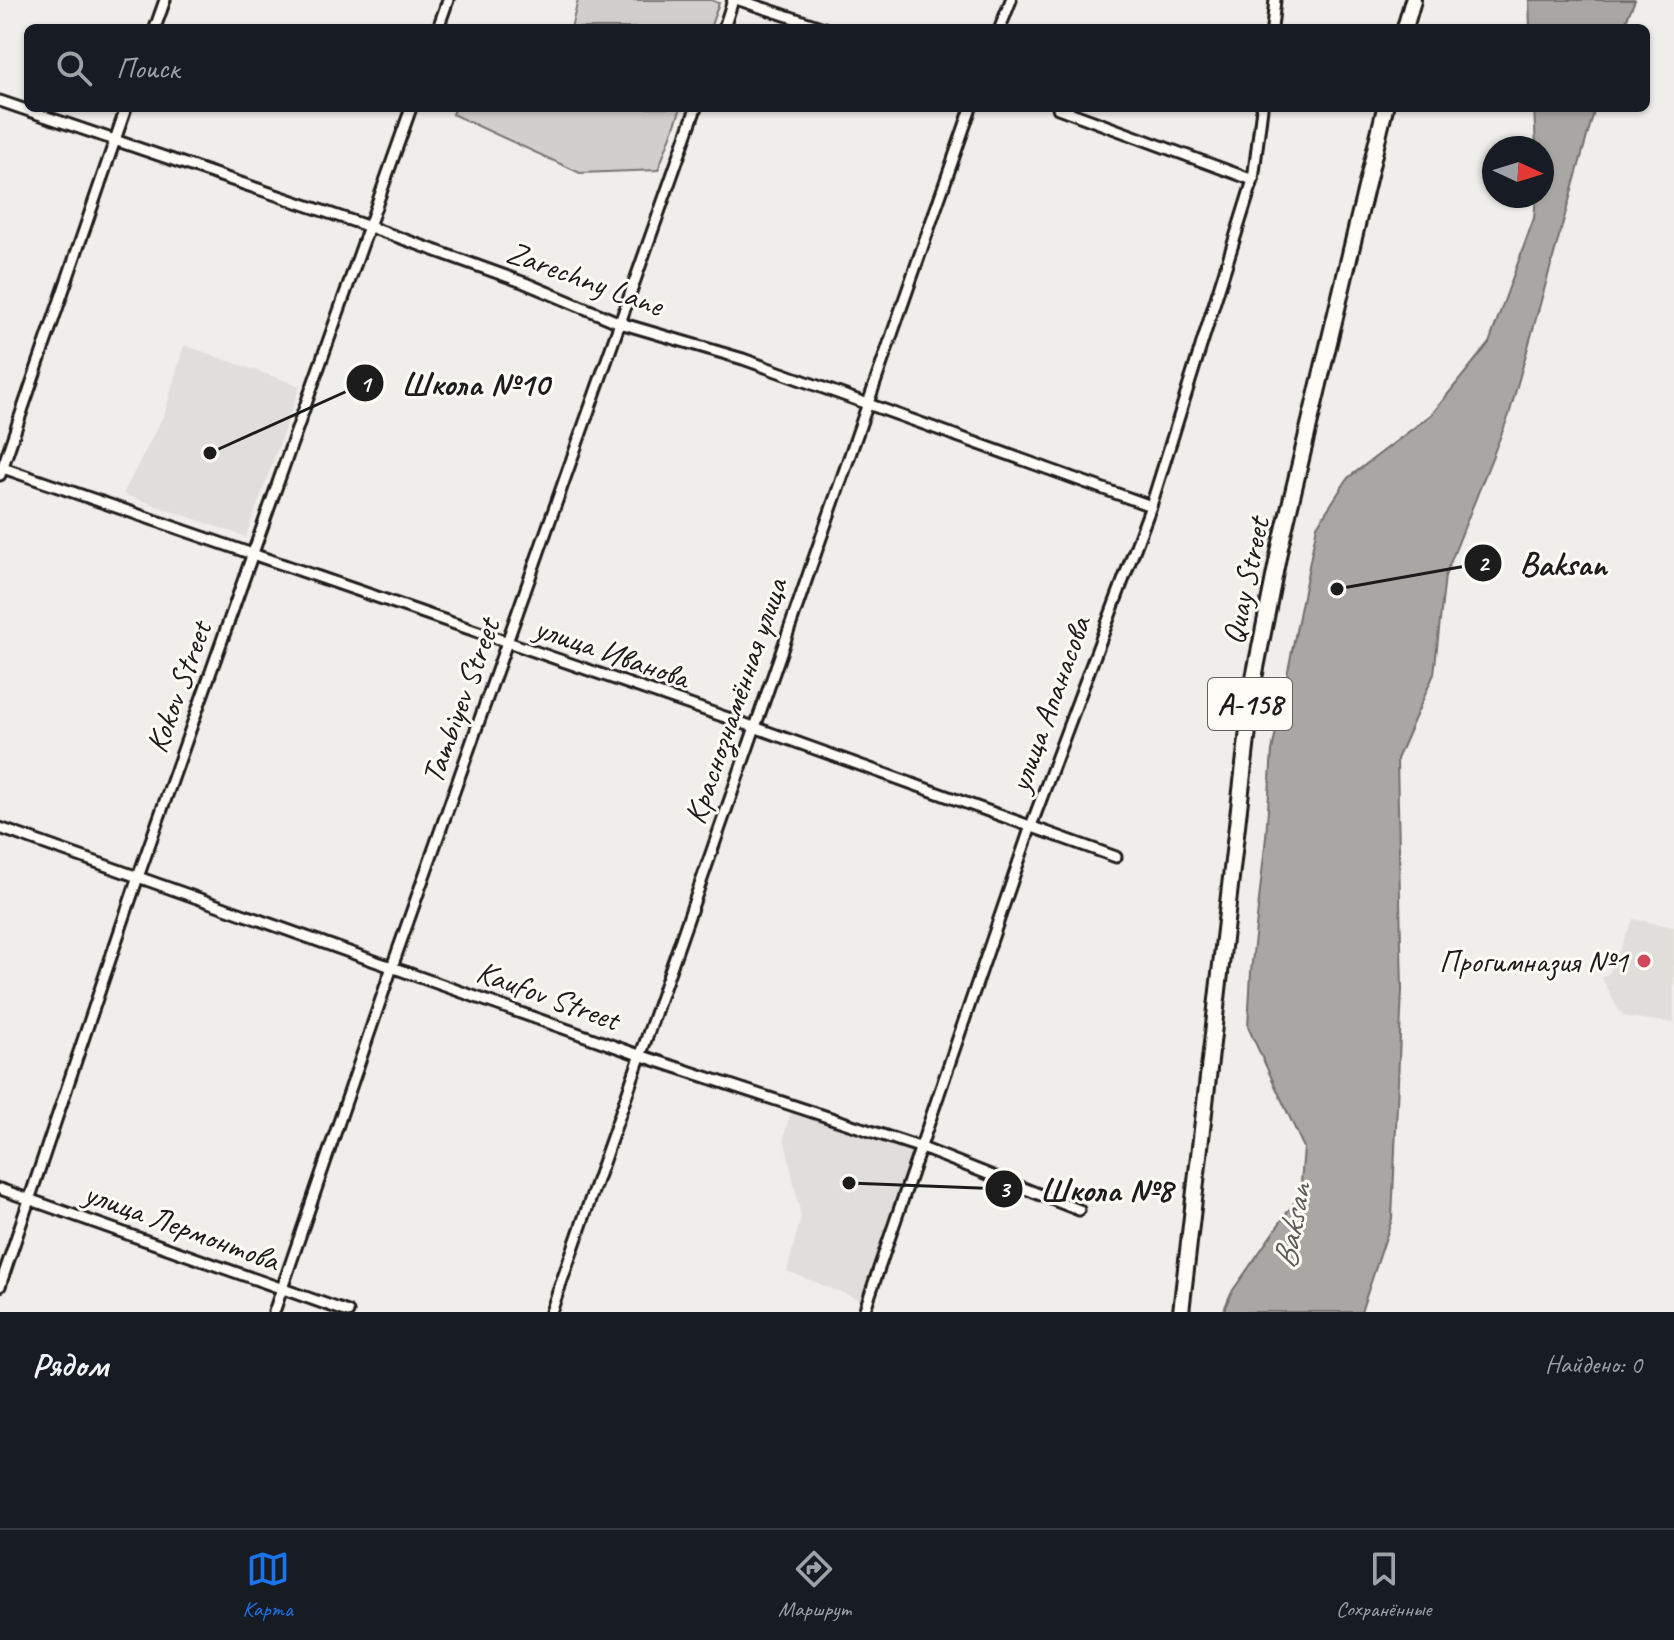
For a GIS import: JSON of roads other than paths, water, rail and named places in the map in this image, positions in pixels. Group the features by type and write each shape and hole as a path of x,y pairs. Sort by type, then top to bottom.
{"main road":[{"path":"1406,24 1413,0"},
{"name":"Quay Street","path":"1181,1312 1256,666 1284,532 1384,112"}],"street":[{"path":"156,24 165,0"},
{"path":"439,24 448,0"},
{"path":"726,24 736,0 811,24"},
{"path":"1002,24 1011,0"},
{"path":"1272,24 1275,0"},
{"name":"Zarechny Lane","path":"0,101 24,109"},
{"name":"Zarechny Lane","path":"32,112 370,227 525,283 620,323 743,359 1151,506"},
{"path":"1,470 125,112"},
{"name":"Kokov Street","path":"0,1286 138,877 410,112"},
{"name":"Tambiyev Street","path":"274,1312 392,967 695,112"},
{"name":"Краснознамённая улица","path":"551,1312 970,112"},
{"path":"1069,112 1253,180"},
{"name":"улица Апанасова","path":"864,1312 1031,826 1151,506 1253,180 1262,112"},
{"name":"улица Иванова","path":"1,470 254,553 1116,857"},
{"name":"Kaufov Street","path":"0,828 639,1055 922,1148 1079,1210"},
{"name":"улица Лермонтова","path":"0,1189 348,1312"}],"water":[{"path":"1529,0 1635,0 1625,24 1530,24"},
{"path":"1534,112 1594,112 1509,415 1445,576 1434,674 1397,759 1402,990 1392,1219 1361,1312 1223,1312 1231,1293 1300,1194 1304,1148 1248,1027 1272,751 1317,526 1348,478 1432,414 1489,343 1535,208 1554,208 1554,136 1535,136"}],"place":[{"name":"Школа №10","path":"210,453"},
{"name":"Baksan","path":"1337,589"},
{"name":"Прогимназия №1","path":"1644,961"},
{"name":"Школа №8","path":"849,1183"}]}
